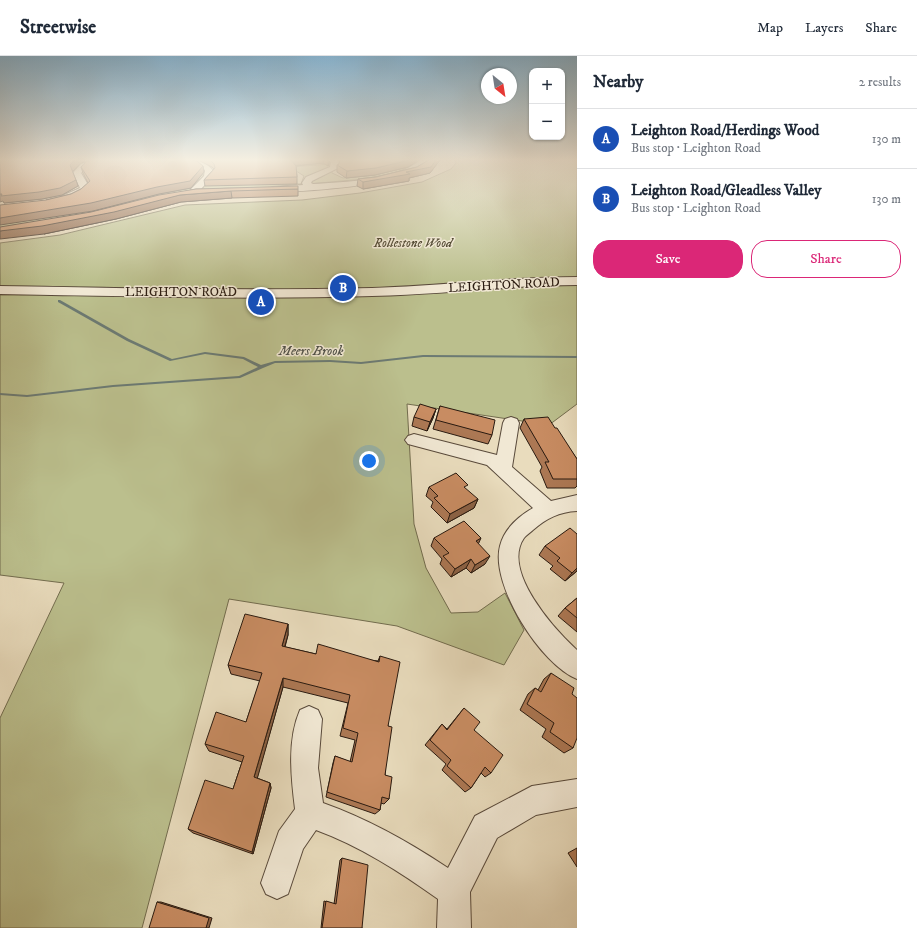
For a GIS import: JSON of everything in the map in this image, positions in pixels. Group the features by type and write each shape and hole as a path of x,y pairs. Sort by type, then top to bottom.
{"street":[{"name":"LEIGHTON ROAD","path":"0,290 317,292 424,289 536,281 577,282"},
{"path":"503,468 511,422"},
{"path":"414,440 493,460 547,509"},
{"path":"577,503 559,505 547,509 529,520 516,534 509,549 509,567 515,587 541,630 577,667"},
{"path":"277,883 290,842 310,813 304,768 309,719"},
{"path":"454,928 454,892 469,858 486,827 532,801 577,793"},
{"path":"310,813 346,826 409,860 454,892"}],"green space":[{"path":"87,201 146,201 99,212 0,229 0,218"},
{"name":"Rollestone Wood","path":"286,201 577,201 577,404 549,425 407,404 414,524 426,568 451,613 478,612 505,593 524,630 504,665 397,626 229,599 142,928 0,928 0,718 64,583 0,575 0,295 282,290 0,286 0,243 60,235 185,205"}],"building":[{"path":"40,201 101,201 0,218 0,205"},
{"path":"136,201 158,201 114,212 42,226 0,231 0,227 91,212"},
{"path":"420,404 436,409 430,422 414,417"},
{"path":"440,406 495,420 492,435 436,420"},
{"path":"548,417 577,459 577,479 553,479 545,462 549,462 524,419"},
{"path":"456,473 468,485 464,487 478,499 450,514 434,498 438,496 429,487"},
{"path":"464,521 481,538 476,541 490,556 475,565 471,559 455,569 443,556 449,553 434,538"},
{"path":"570,528 577,534 577,568 572,573 557,561 560,558 545,546"},
{"path":"577,598 577,618 565,608"},
{"path":"245,614 288,624 282,646 316,654 318,644 379,662 380,656 400,662 388,726 392,727 385,775 392,777 389,799 382,797 380,810 327,792 335,756 352,762 358,733 343,728 350,695 283,678 254,777 270,783 252,852 188,829 205,780 233,789 244,756 205,744 216,712 246,722 262,673 228,665"},
{"path":"551,673 574,688 572,694 577,698 577,738 573,748 550,732 554,723 527,704 535,688 541,692"},
{"path":"464,708 480,722 474,730 503,755 491,773 485,767 471,788 447,766 451,760 430,740 442,724 447,730"},
{"path":"342,858 368,865 362,928 322,928 326,901 336,904"},
{"path":"157,902 209,918 206,928 149,928"}],"waterway":[{"path":"59,301 128,340 172,360 205,353 244,358 261,367"},
{"name":"Meers Brook","path":"261,367 275,362 330,361 361,363 423,356 577,357"},
{"name":"Meers Brook","path":"0,394 27,396 113,386 240,377 261,367"}],"place":[{"name":"Leighton Road/Gleadless Valley","path":"343,288"},
{"name":"Leighton Road/Herdings Wood","path":"261,302"}]}
